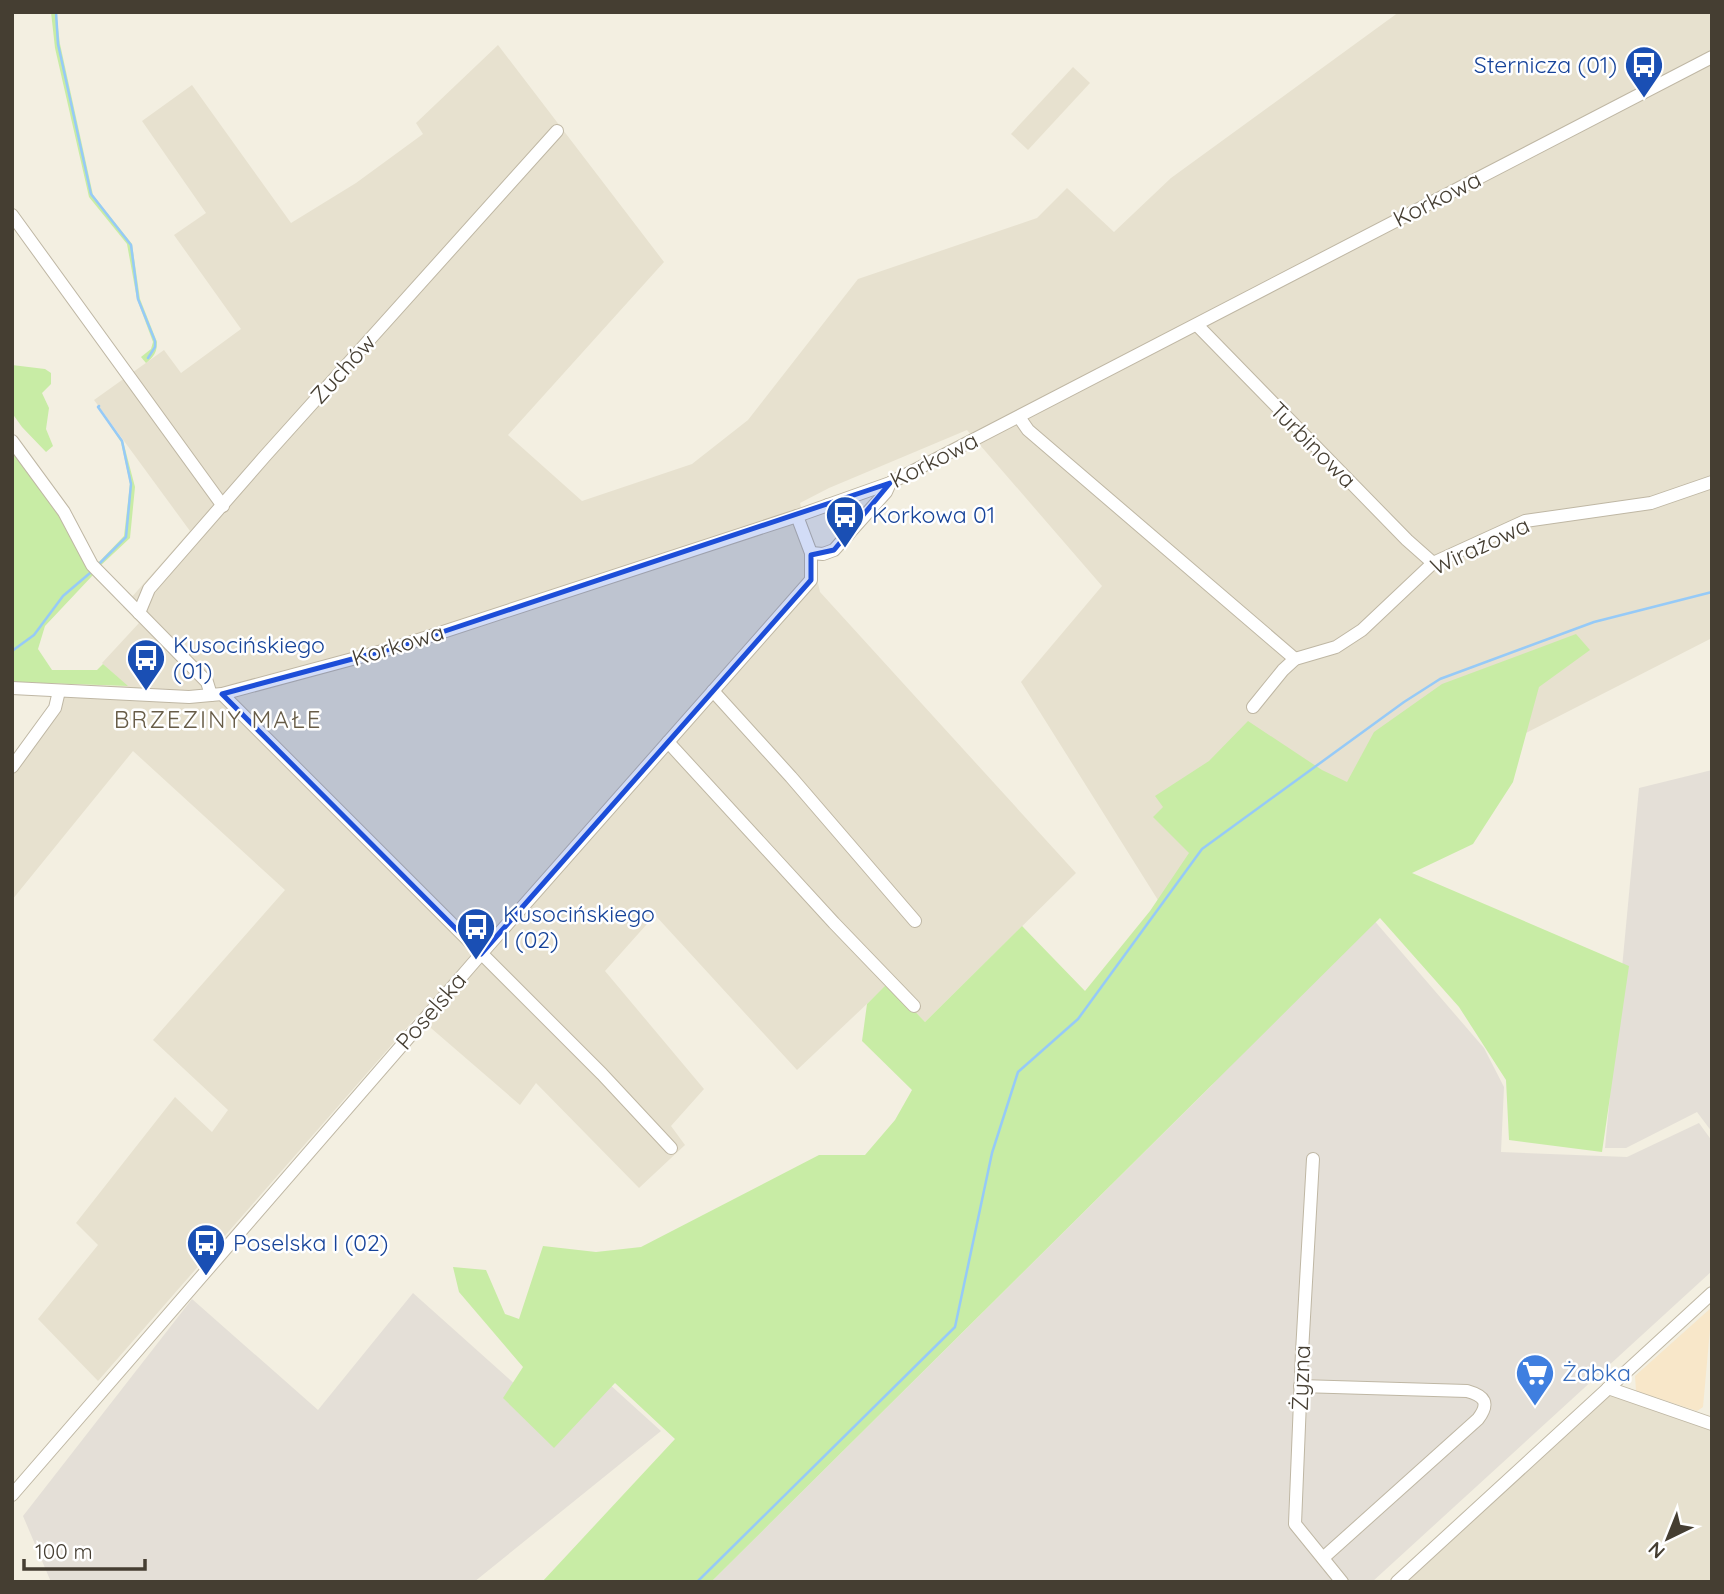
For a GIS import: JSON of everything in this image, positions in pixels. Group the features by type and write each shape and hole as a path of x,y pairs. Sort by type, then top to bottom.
{"street":[{"name":"Korkowa","path":"12,688 189,697 216,695 397,647 890,483 1712,57"},
{"name":"Zuchów","path":"139,613 149,589 342,369 557,131"},
{"path":"12,215 223,506"},
{"name":"Turbinowa","path":"1197,325 1398,531 1433,563"},
{"path":"1019,417 1028,430 1295,659"},
{"path":"12,442 64,512 92,565 207,682 216,695 602,1074 671,1148"},
{"name":"Wirażowa","path":"1253,707 1295,659 1336,646 1362,630 1433,563 1525,521 1651,503 1712,482"},
{"path":"811,553 828,553 848,535 886,492 890,483"},
{"path":"828,505 842,518 848,535"},
{"name":"Poselska","path":"12,1496 481,954 811,580 811,553 797,516"},
{"path":"12,766 55,708 59,691"},
{"path":"713,691 915,921"},
{"path":"668,742 843,933 914,1006"},
{"name":"Żyzna","path":"1313,1158 1295,1524 1342,1582"},
{"path":"1397,1582 1712,1293"},
{"path":"1300,1386 1466,1391 1478,1394 1485,1404 1485,1409 1478,1419 1323,1558"},
{"path":"1608,1388 1712,1424"}],"highlighted area":[{"path":"890,483 834,550 811,555 811,580 481,954 222,694 397,647"}],"shaded area":[{"path":"1399,12 1712,12 1712,638 1168,916 1021,682 1102,586 967,430 829,488 800,503 820,592 1076,873 925,1022 888,984 797,1070 655,915 605,971 704,1089 671,1126 685,1145 639,1188 536,1083 520,1105 417,1016 98,1381 38,1319 98,1245 76,1223 175,1097 212,1132 228,1110 153,1040 285,890 133,751 12,900 12,760 66,685 127,686 102,663 139,623 123,607 190,531 94,400 164,350 181,373 241,329 174,235 206,213 142,121 192,85 291,223 356,183 423,134 416,123 498,45 664,262 508,435 582,501 692,464 748,420 858,279 1037,218 1067,188 1114,232 1171,178"},
{"path":"1073,67 1090,83 1028,150 1011,134"},
{"path":"1712,770 1712,1132 1697,1112 1626,1148 1605,1148 1639,788"},
{"path":"1366,911 1484,1048 1504,1087 1501,1152 1627,1157 1699,1123 1712,1141 1712,1271 1372,1582 711,1582 1211,1086"},
{"path":"413,1293 566,1430 608,1383 661,1431 474,1582 51,1582 23,1516 192,1299 318,1410"},
{"path":"1712,1307 1703,1407 1697,1411 1636,1391 1635,1376"},
{"path":"1609,1395 1712,1428 1712,1582 1407,1582"}],"green space":[{"path":"51,12 56,12 60,44 93,195 132,244 140,299 157,342 154,354 146,363 141,357 151,349 153,342 137,299 127,244 89,197 55,48"},
{"path":"12,365 45,369 51,373 51,384 42,393 49,408 46,429 53,446 46,452 12,413"},
{"path":"97,406 123,441 135,487 130,538 98,568 86,548 98,563 124,536 130,484 121,442"},
{"path":"12,445 33,472 99,578 98,581 93,575 45,626 38,649 52,670 97,670 103,664 128,686 14,682 12,678"},
{"path":"1576,634 1590,650 1539,687 1513,782 1473,844 1412,873 1629,966 1602,1152 1509,1140 1506,1080 1459,1007 1380,918 711,1582 542,1582 675,1439 615,1383 554,1448 503,1398 523,1367 459,1292 453,1267 486,1270 505,1314 519,1319 543,1246 596,1252 641,1247 819,1155 865,1155 895,1120 912,1090 862,1041 867,1004 888,983 925,1022 1022,926 1085,991 1150,911 1189,853 1153,817 1163,807 1155,796 1209,761 1248,721 1322,770 1347,782 1374,732 1442,684"}],"waterway":[{"path":"56,12 58,44 91,194 131,245 138,299 155,341 155,347 148,358"},
{"path":"99,406 122,441 131,484 126,537 99,564"},
{"path":"12,651 34,635 63,596 90,573"},
{"path":"697,1582 955,1327 992,1153 1018,1072 1078,1019 1202,849 1404,702 1440,679 1594,622 1712,592"}],"place":[{"name":"Sternicza (01)","path":"1644,99"},
{"name":"Korkowa 01","path":"845,549"},
{"name":"Kusocińskiego (01)","path":"146,692"},
{"name":"Kusocińskiego I (02)","path":"476,961"},
{"name":"Poselska I (02)","path":"206,1277"},
{"name":"Żabka","path":"1535,1407"}],"district":[{"name":"BRZEZINY MAŁE","path":"218,720"}]}
